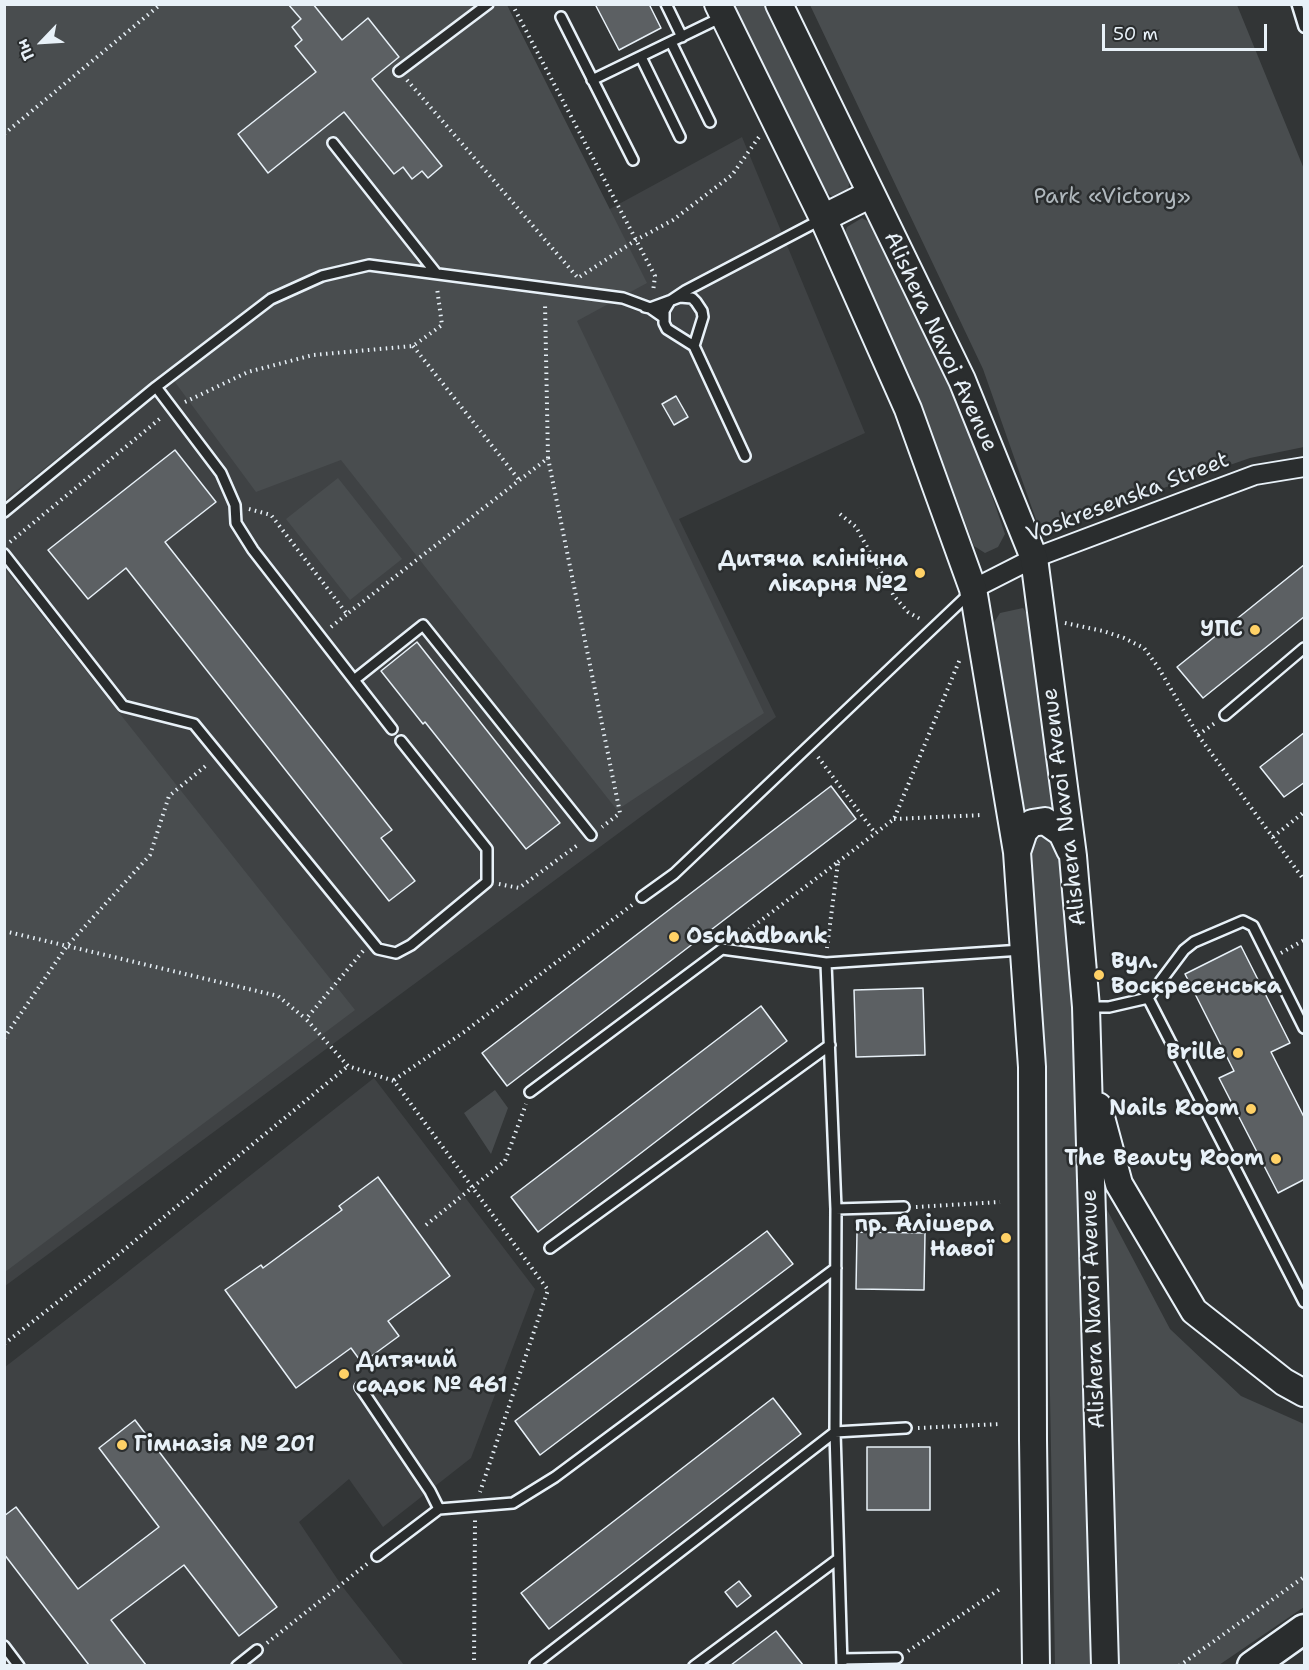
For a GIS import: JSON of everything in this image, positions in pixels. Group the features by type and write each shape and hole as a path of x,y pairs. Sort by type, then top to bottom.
{"main road":[{"path":"1252,1665 1305,1629"}],"street":[{"name":"Alishera Navoi Avenue","path":"779,4 962,380 1034,558 1073,856 1086,1007 1105,1665"},
{"path":"721,10 823,218 908,409 973,589 1017,852 1032,1067 1036,1665"},
{"path":"823,218 871,194"},
{"name":"Voskresenska Street","path":"973,589 1034,558 1255,476 1305,466"},
{"path":"1017,852 1023,831 1032,823 1045,822 1062,833 1073,856"},
{"path":"1088,1066 1119,1184 1194,1311 1284,1382 1305,1393"}],"lane":[{"path":"399,70 488,4"},
{"path":"666,4 682,37"},
{"path":"1297,4 1305,27"},
{"path":"592,80 682,37 721,10"},
{"path":"561,17 633,160"},
{"path":"671,42 710,122"},
{"path":"641,57 680,137"},
{"path":"333,143 436,273"},
{"path":"650,308 674,298 823,218"},
{"path":"4,512 156,387 271,299 322,276 369,265 436,273 620,298 650,308 663,317"},
{"path":"692,298 698,285"},
{"path":"694,346 702,322 702,311 692,298 674,298 666,306 663,317 667,328 694,346 746,456"},
{"path":"677,335 689,335 699,328"},
{"path":"156,387 221,473 235,505 236,523 253,550 392,729"},
{"path":"4,554 123,706 194,724 378,949 396,953 411,945 487,882 487,849 401,741"},
{"path":"642,897 674,874 973,589"},
{"path":"354,680 423,625 591,835"},
{"path":"1225,715 1305,648"},
{"path":"1086,1007 1109,1007 1148,998 1184,950 1194,942 1236,922 1243,921 1253,926 1305,1028"},
{"path":"530,1092 722,949 825,963 1023,950"},
{"path":"825,963 836,1209 835,1432 842,1662 897,1658"},
{"path":"1148,998 1305,1302"},
{"path":"550,1248 830,1045"},
{"path":"836,1209 904,1207"},
{"path":"377,1556 439,1509 513,1503 555,1477 836,1268"},
{"path":"360,1387 430,1491 439,1509"},
{"path":"535,1664 835,1432 906,1428"},
{"path":"694,1665 838,1559"},
{"path":"4,1646 19,1665"},
{"path":"237,1665 257,1650"}],"path":[{"path":"4,134 161,4"},
{"path":"512,4 656,276 650,308"},
{"path":"399,70 578,278 673,219 732,175 761,134"},
{"path":"4,546 172,408 248,372 312,355 413,346 442,325 436,273"},
{"path":"487,882 519,888 620,813 548,458 545,287"},
{"path":"413,346 520,481"},
{"path":"320,636 548,458"},
{"path":"235,505 271,515 347,614"},
{"path":"840,514 856,527 894,596 908,612 919,620 927,621 931,631"},
{"path":"1062,622 1103,631 1144,648 1158,667 1198,735 1305,880"},
{"path":"722,949 894,819 962,656"},
{"path":"809,746 875,833"},
{"path":"4,1038 67,946 150,855 169,796 219,755"},
{"path":"1273,837 1305,812"},
{"path":"894,819 982,815"},
{"path":"825,963 838,862"},
{"path":"394,1081 464,1032 642,897"},
{"path":"4,931 278,996 306,1019 348,1066 394,1081 548,1290 475,1506 474,1665"},
{"path":"1270,958 1305,940"},
{"path":"306,1019 371,941"},
{"path":"4,1344 114,1258 348,1066"},
{"path":"426,1225 505,1161 530,1092"},
{"path":"904,1207 1000,1202"},
{"path":"906,1428 1000,1424"},
{"path":"257,1650 342,1586 377,1556"},
{"path":"1179,1665 1305,1577"},
{"path":"897,1658 1000,1589"}],"shaded area":[{"path":"742,137 865,433 679,519 776,717 5,1286 5,228 505,266"},
{"path":"374,1078 535,1289 471,1458 383,1527 349,1479 299,1522 342,1586 404,1665 5,1666 5,1367"}],"green space":[{"path":"5,5 507,5 647,283 577,321 764,713 617,810 341,460 256,492 166,370 5,500"},
{"path":"732,5 769,5 851,177 848,189 832,196 820,188"},
{"name":"Park «Victory»","path":"810,5 1237,5 1304,169 1304,447 1250,458 1040,531 983,369"},
{"path":"862,218 875,225 966,420 1005,534 998,547 985,553 974,546 911,378 843,238 847,227"},
{"path":"338,478 402,559 350,600 286,519"},
{"path":"5,569 355,1010 5,1272"},
{"path":"1023,608 1031,620 1070,884 1090,1665 1055,1665 1044,1071 1031,848 993,624 1000,613"},
{"path":"495,1090 508,1108 491,1154 464,1113"},
{"path":"1104,1204 1170,1329 1241,1396 1304,1424 1304,1607 1219,1665 1120,1665"}],"building":[{"path":"288,4 313,4 342,40 368,18 399,57 372,79 442,166 428,178 422,171 412,179 403,167 394,174 344,112 268,173 238,134 316,72 295,46 302,40 292,27 301,19"},
{"path":"595,4 649,4 661,28 619,50"},
{"path":"676,396 688,417 674,425 662,404"},
{"path":"175,450 216,502 165,542 392,830 381,838 415,881 389,901 126,568 88,599 48,550"},
{"name":"УПС","path":"1305,564 1305,616 1203,698 1177,667"},
{"path":"417,642 560,823 526,849 425,722 423,724 381,671"},
{"path":"1305,732 1305,782 1284,797 1260,767"},
{"path":"831,786 856,819 507,1086 482,1053"},
{"path":"1241,946 1290,1043 1271,1052 1305,1119 1305,1179 1278,1193 1219,1078 1234,1071 1185,974"},
{"path":"923,988 925,1055 856,1057 854,990"},
{"path":"761,1006 787,1041 538,1232 511,1197"},
{"path":"378,1177 450,1276 388,1321 399,1336 362,1363 351,1348 296,1388 225,1290 261,1265 263,1268 342,1210 339,1206"},
{"path":"767,1231 793,1264 540,1455 515,1421"},
{"path":"857,1232 925,1233 924,1290 856,1289"},
{"path":"773,1398 801,1434 549,1629 521,1593"},
{"path":"135,1420 277,1607 239,1636 184,1565 111,1620 146,1665 89,1665 4,1554 4,1516 16,1507 78,1589 159,1527 99,1448"},
{"path":"867,1447 930,1447 930,1510 867,1510"},
{"path":"739,1581 751,1596 737,1607 725,1592"},
{"path":"776,1631 803,1665 731,1665"}],"place":[{"name":"Дитяча клінічна лікарня №2","path":"920,573"},
{"name":"УПС","path":"1255,630"},
{"name":"Oschadbank","path":"674,937"},
{"name":"Вул. Воскресенська","path":"1099,975"},
{"name":"Brille","path":"1238,1053"},
{"name":"Nails Room","path":"1251,1109"},
{"name":"The Beauty Room","path":"1276,1159"},
{"name":"пр. Алішера Навої","path":"1006,1238"},
{"name":"Дитячий садок № 461","path":"344,1374"},
{"name":"Гімназія № 201","path":"122,1445"}]}
